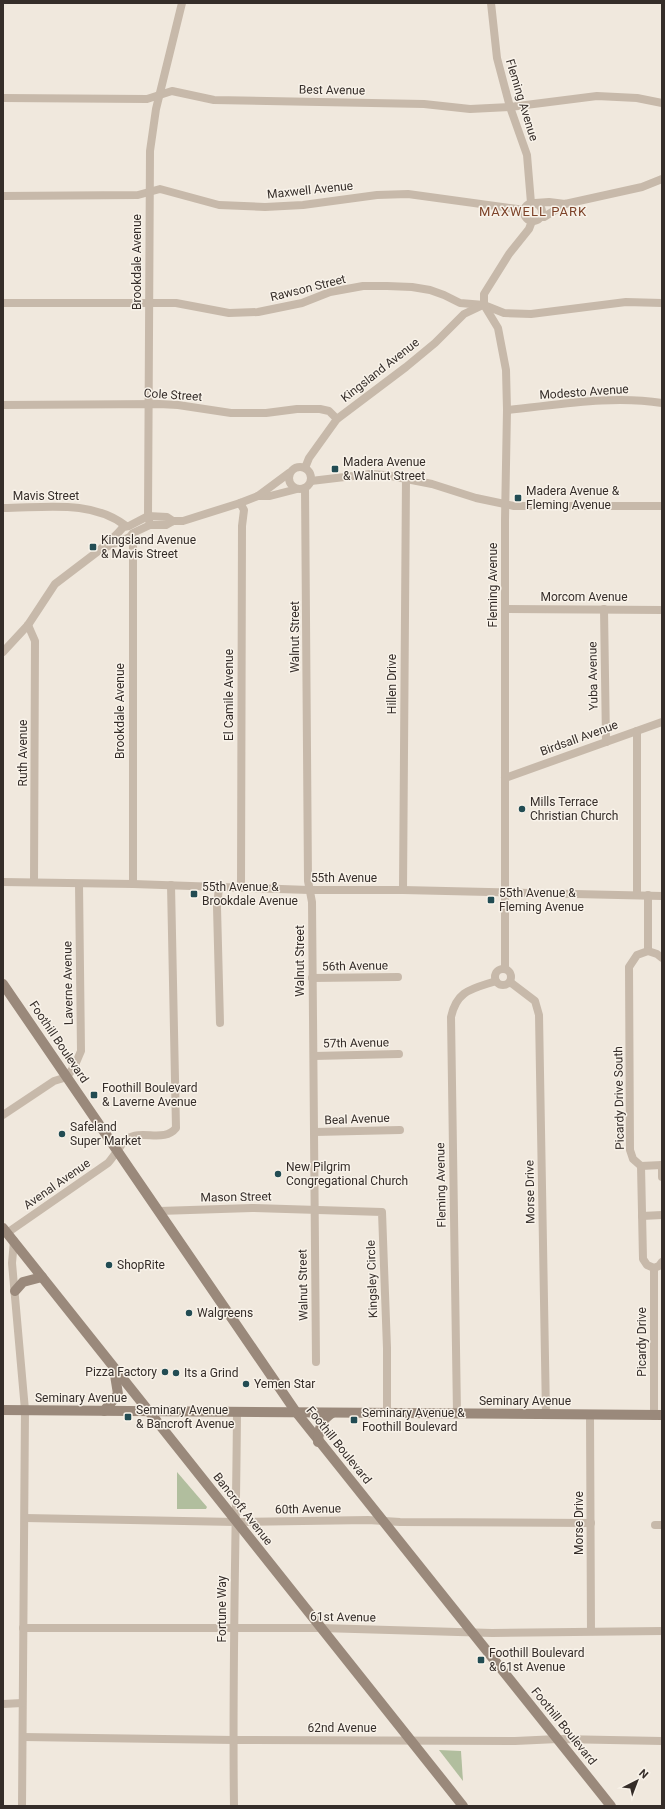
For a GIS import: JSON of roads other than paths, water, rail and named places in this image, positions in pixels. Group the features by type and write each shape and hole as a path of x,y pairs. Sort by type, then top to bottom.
{"street":[{"name":"Brookdale Avenue","path":"150,525 148,516 148,192 151,146 160,95 182,3"},
{"name":"Fleming Avenue","path":"491,3 497,58 510,107 527,155 530,205"},
{"name":"Best Avenue","path":"3,98 147,99 172,91 214,100 424,104 470,109 510,107 597,96 637,98 662,103"},
{"path":"530,205 549,202 565,204 642,187 661,181"},
{"name":"Maxwell Avenue","path":"3,196 138,195 160,189 219,205 265,207 303,206 377,194 408,194 530,205"},
{"path":"484,305 484,294 509,254 529,229 532,221 552,213 565,204"},
{"path":"530,205 540,206 542,211 540,217"},
{"path":"530,205 527,218 532,221"},
{"name":"Rawson Street","path":"3,303 176,303 229,313 258,312 281,309 302,303 330,292 363,286 412,287 430,290 460,303 484,305 504,313 531,314 626,302 662,303"},
{"name":"Fleming Avenue","path":"484,305 498,328 506,370 505,969"},
{"name":"Kingsland Avenue","path":"305,468 309,458 337,419 436,343 464,314 484,305"},
{"name":"Modesto Avenue","path":"507,410 604,400 630,400 662,403"},
{"name":"Cole Street","path":"3,405 178,405 231,413 266,413 297,409 320,409 329,411 337,419"},
{"path":"126,532 150,525 166,525 173,521 198,518 240,503 258,496 289,474 296,467 305,468 309,471 311,481"},
{"path":"289,474 289,482 301,489"},
{"path":"258,496 270,496 301,489 311,481 370,474 406,478 432,484 476,498 514,506 662,506"},
{"name":"Hillen Drive","path":"403,890 406,478"},
{"name":"Walnut Street","path":"301,489 309,890 312,902 316,1362"},
{"name":"El Camile Avenue","path":"240,503 244,510 242,526 241,888"},
{"name":"Mavis Street","path":"3,508 75,507 93,510 117,519 126,532"},
{"path":"3,652 28,625 56,584 101,549 148,516 167,517 173,521"},
{"name":"Brookdale Avenue","path":"126,532 133,545 133,884"},
{"name":"Morcom Avenue","path":"505,609 662,610"},
{"name":"Yuba Avenue","path":"604,609 606,742"},
{"name":"Ruth Avenue","path":"28,625 35,641 34,882"},
{"name":"Birdsall Avenue","path":"505,778 662,722"},
{"path":"637,731 637,895"},
{"name":"55th Avenue","path":"3,882 133,884 309,890 403,890 662,896"},
{"name":"Laverne Avenue","path":"67,1077 76,1065 81,1051 79,884"},
{"path":"118,1151 123,1141 135,1135 165,1135 172,1133 176,1128 171,886"},
{"path":"219,887 217,907 220,1023"},
{"path":"648,895 648,952 657,954 662,958"},
{"name":"Picardy Drive South","path":"641,1166 633,1159 630,1150 629,967 637,955 648,952"},
{"path":"501,969 505,969 511,976 510,982 503,986 496,981 496,973 501,969"},
{"name":"56th Avenue","path":"312,978 398,977"},
{"name":"Fleming Avenue","path":"456,1414 451,1017 453,1007 466,991 496,981"},
{"name":"Morse Drive","path":"510,982 535,1001 539,1015 546,1415"},
{"name":"Foothill Boulevard","path":"3,984 318,1442 611,1806"},
{"name":"57th Avenue","path":"314,1056 399,1054"},
{"path":"3,1115 54,1081 67,1077"},
{"name":"Beal Avenue","path":"314,1132 400,1130"},
{"name":"Avenal Avenue","path":"8,1234 108,1163 118,1151"},
{"path":"662,1177 662,1165 641,1166 644,1259 647,1265 654,1268 660,1266 662,1262"},
{"name":"Mason Street","path":"159,1211 252,1208 314,1209"},
{"name":"Kingsley Circle","path":"314,1209 382,1212 387,1348 387,1413"},
{"path":"642,1216 662,1215"},
{"path":"8,1234 15,1291 25,1410 22,1806"},
{"name":"Bancroft Avenue","path":"8,1234 463,1806"},
{"name":"Picardy Drive","path":"654,1268 658,1416"},
{"path":"15,1291 23,1282 42,1277"},
{"path":"104,1411 118,1394 113,1365"},
{"name":"Seminary Avenue","path":"3,1410 658,1416"},
{"name":"Fortune Way","path":"234,1806 234,1542 236,1522 237,1412"},
{"path":"318,1442 322,1423 332,1413"},
{"name":"Morse Drive","path":"590,1415 591,1631"},
{"name":"60th Avenue","path":"25,1518 236,1522 382,1520 400,1522 591,1523"},
{"name":"61st Avenue","path":"23,1628 321,1628 454,1630 471,1632 662,1632"},
{"path":"3,1704 22,1703"},
{"name":"62nd Avenue","path":"22,1737 233,1740 662,1741"}],"place":[{"name":"Madera Avenue & Walnut Street","path":"335,469"},
{"name":"Madera Avenue & Fleming Avenue","path":"518,498"},
{"name":"Kingsland Avenue & Mavis Street","path":"93,547"},
{"name":"Mills Terrace Christian Church","path":"522,809"},
{"name":"55th Avenue & Brookdale Avenue","path":"194,894"},
{"name":"55th Avenue & Fleming Avenue","path":"491,900"},
{"name":"Foothill Boulevard & Laverne Avenue","path":"94,1095"},
{"name":"Safeland Super Market","path":"62,1134"},
{"name":"New Pilgrim Congregational Church","path":"278,1174"},
{"name":"ShopRite","path":"109,1265"},
{"name":"Walgreens","path":"189,1313"},
{"name":"Pizza Factory","path":"165,1372"},
{"name":"Its a Grind","path":"176,1373"},
{"name":"Yemen Star","path":"246,1384"},
{"name":"Seminary Avenue & Bancroft Avenue","path":"128,1417"},
{"name":"Seminary Avenue & Foothill Boulevard","path":"354,1420"},
{"name":"Foothill Boulevard & 61st Avenue","path":"481,1660"}],"district":[{"name":"MAXWELL PARK","path":"533,211"}]}
